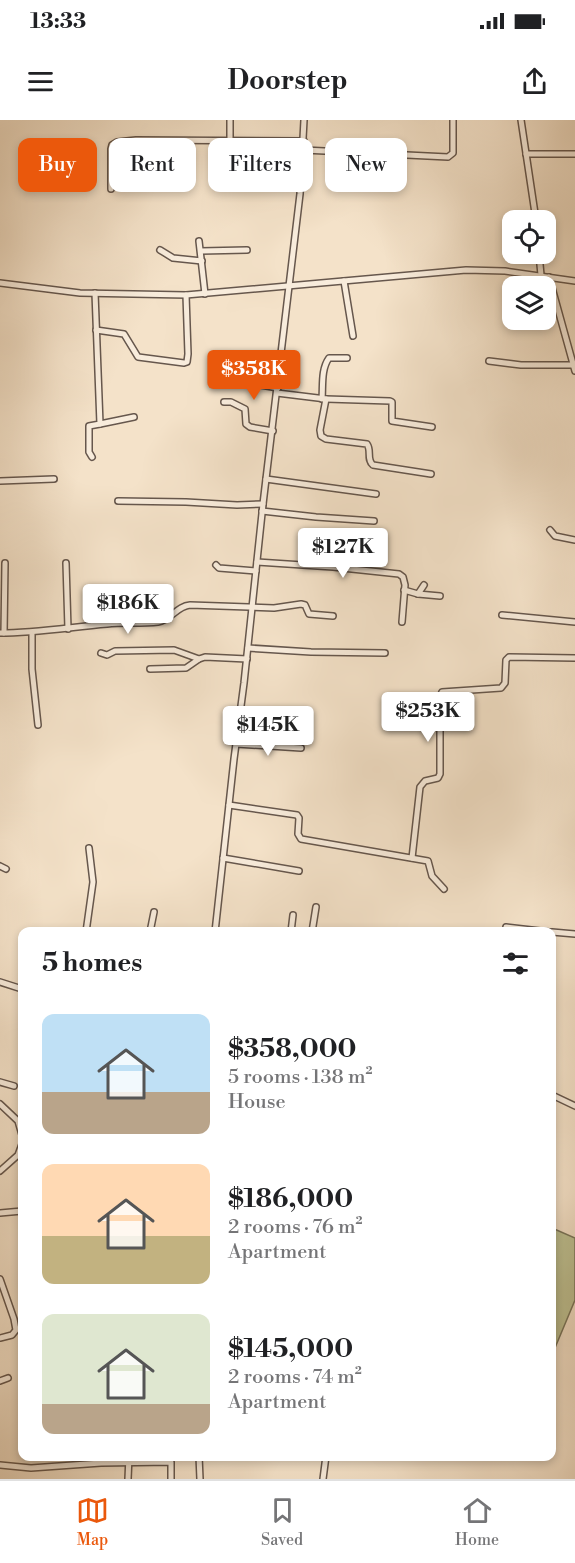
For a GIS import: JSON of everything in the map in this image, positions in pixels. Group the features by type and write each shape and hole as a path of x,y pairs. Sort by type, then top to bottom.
{"street":[{"path":"230,120 230,138"},
{"path":"304,120 304,138"},
{"path":"313,150 448,157 453,153 453,120"},
{"path":"521,120 534,210"},
{"path":"526,154 575,153"},
{"path":"216,927 299,192"},
{"path":"199,241 205,294"},
{"path":"160,250 173,258 202,261"},
{"path":"201,251 247,250"},
{"path":"540,264 542,275"},
{"path":"0,283 94,293 186,295 466,270 505,271 546,276"},
{"path":"556,278 575,281"},
{"path":"344,281 353,336"},
{"path":"94,293 100,424"},
{"path":"96,330 123,334 138,357 187,362 186,295"},
{"path":"489,360 520,365 574,368 556,302"},
{"path":"347,358 331,357 324,366 324,399 320,430 323,438 368,444 369,459 372,465 431,474"},
{"path":"232,380 324,399 390,401 392,421 432,427"},
{"path":"224,402 231,402 245,409 246,424 249,427 273,430"},
{"path":"92,457 89,452 89,426 134,417"},
{"path":"266,479 376,494"},
{"path":"0,481 54,480"},
{"path":"118,501 237,505 316,517 374,521"},
{"path":"550,530 555,536 575,540"},
{"path":"257,562 395,573 403,577 402,622"},
{"path":"5,563 2,633 32,633 114,623 161,621 188,605 282,607 301,604 305,605 309,614 333,616"},
{"path":"66,563 68,629"},
{"path":"216,565 219,568 256,571"},
{"path":"418,594 424,585"},
{"path":"404,590 440,596"},
{"path":"502,615 575,622"},
{"path":"32,633 32,669 38,725"},
{"path":"248,648 385,653"},
{"path":"101,653 107,655 115,651 174,650 199,659"},
{"path":"150,669 186,668 199,659 207,657 247,659"},
{"path":"411,858 420,787 425,781 438,778 440,774 440,697 442,692 501,688 505,683 506,660 509,657 575,658"},
{"path":"236,744 301,747"},
{"path":"229,806 297,815 299,817 298,834 301,838 428,861 432,876 444,889"},
{"path":"87,927 93,882 89,848"},
{"path":"223,858 299,871"},
{"path":"313,927 316,907"},
{"path":"151,927 154,912"},
{"path":"292,927 293,915"},
{"path":"556,932 575,934"},
{"path":"0,981 18,988"},
{"path":"0,1082 14,1086"},
{"path":"556,1097 575,1106"},
{"path":"0,1104 18,1121"},
{"path":"0,1172 18,1155"},
{"path":"0,1213 18,1211"},
{"path":"0,1279 16,1330 12,1335 0,1338"},
{"path":"0,1381 8,1378"},
{"path":"0,1465 31,1468 117,1461"},
{"path":"128,1479 129,1461"},
{"path":"171,1461 171,1479"},
{"path":"199,1461 200,1479"},
{"path":"323,1479 325,1461"}],"green space":[{"path":"556,1230 575,1238 575,1300 556,1345"}]}
